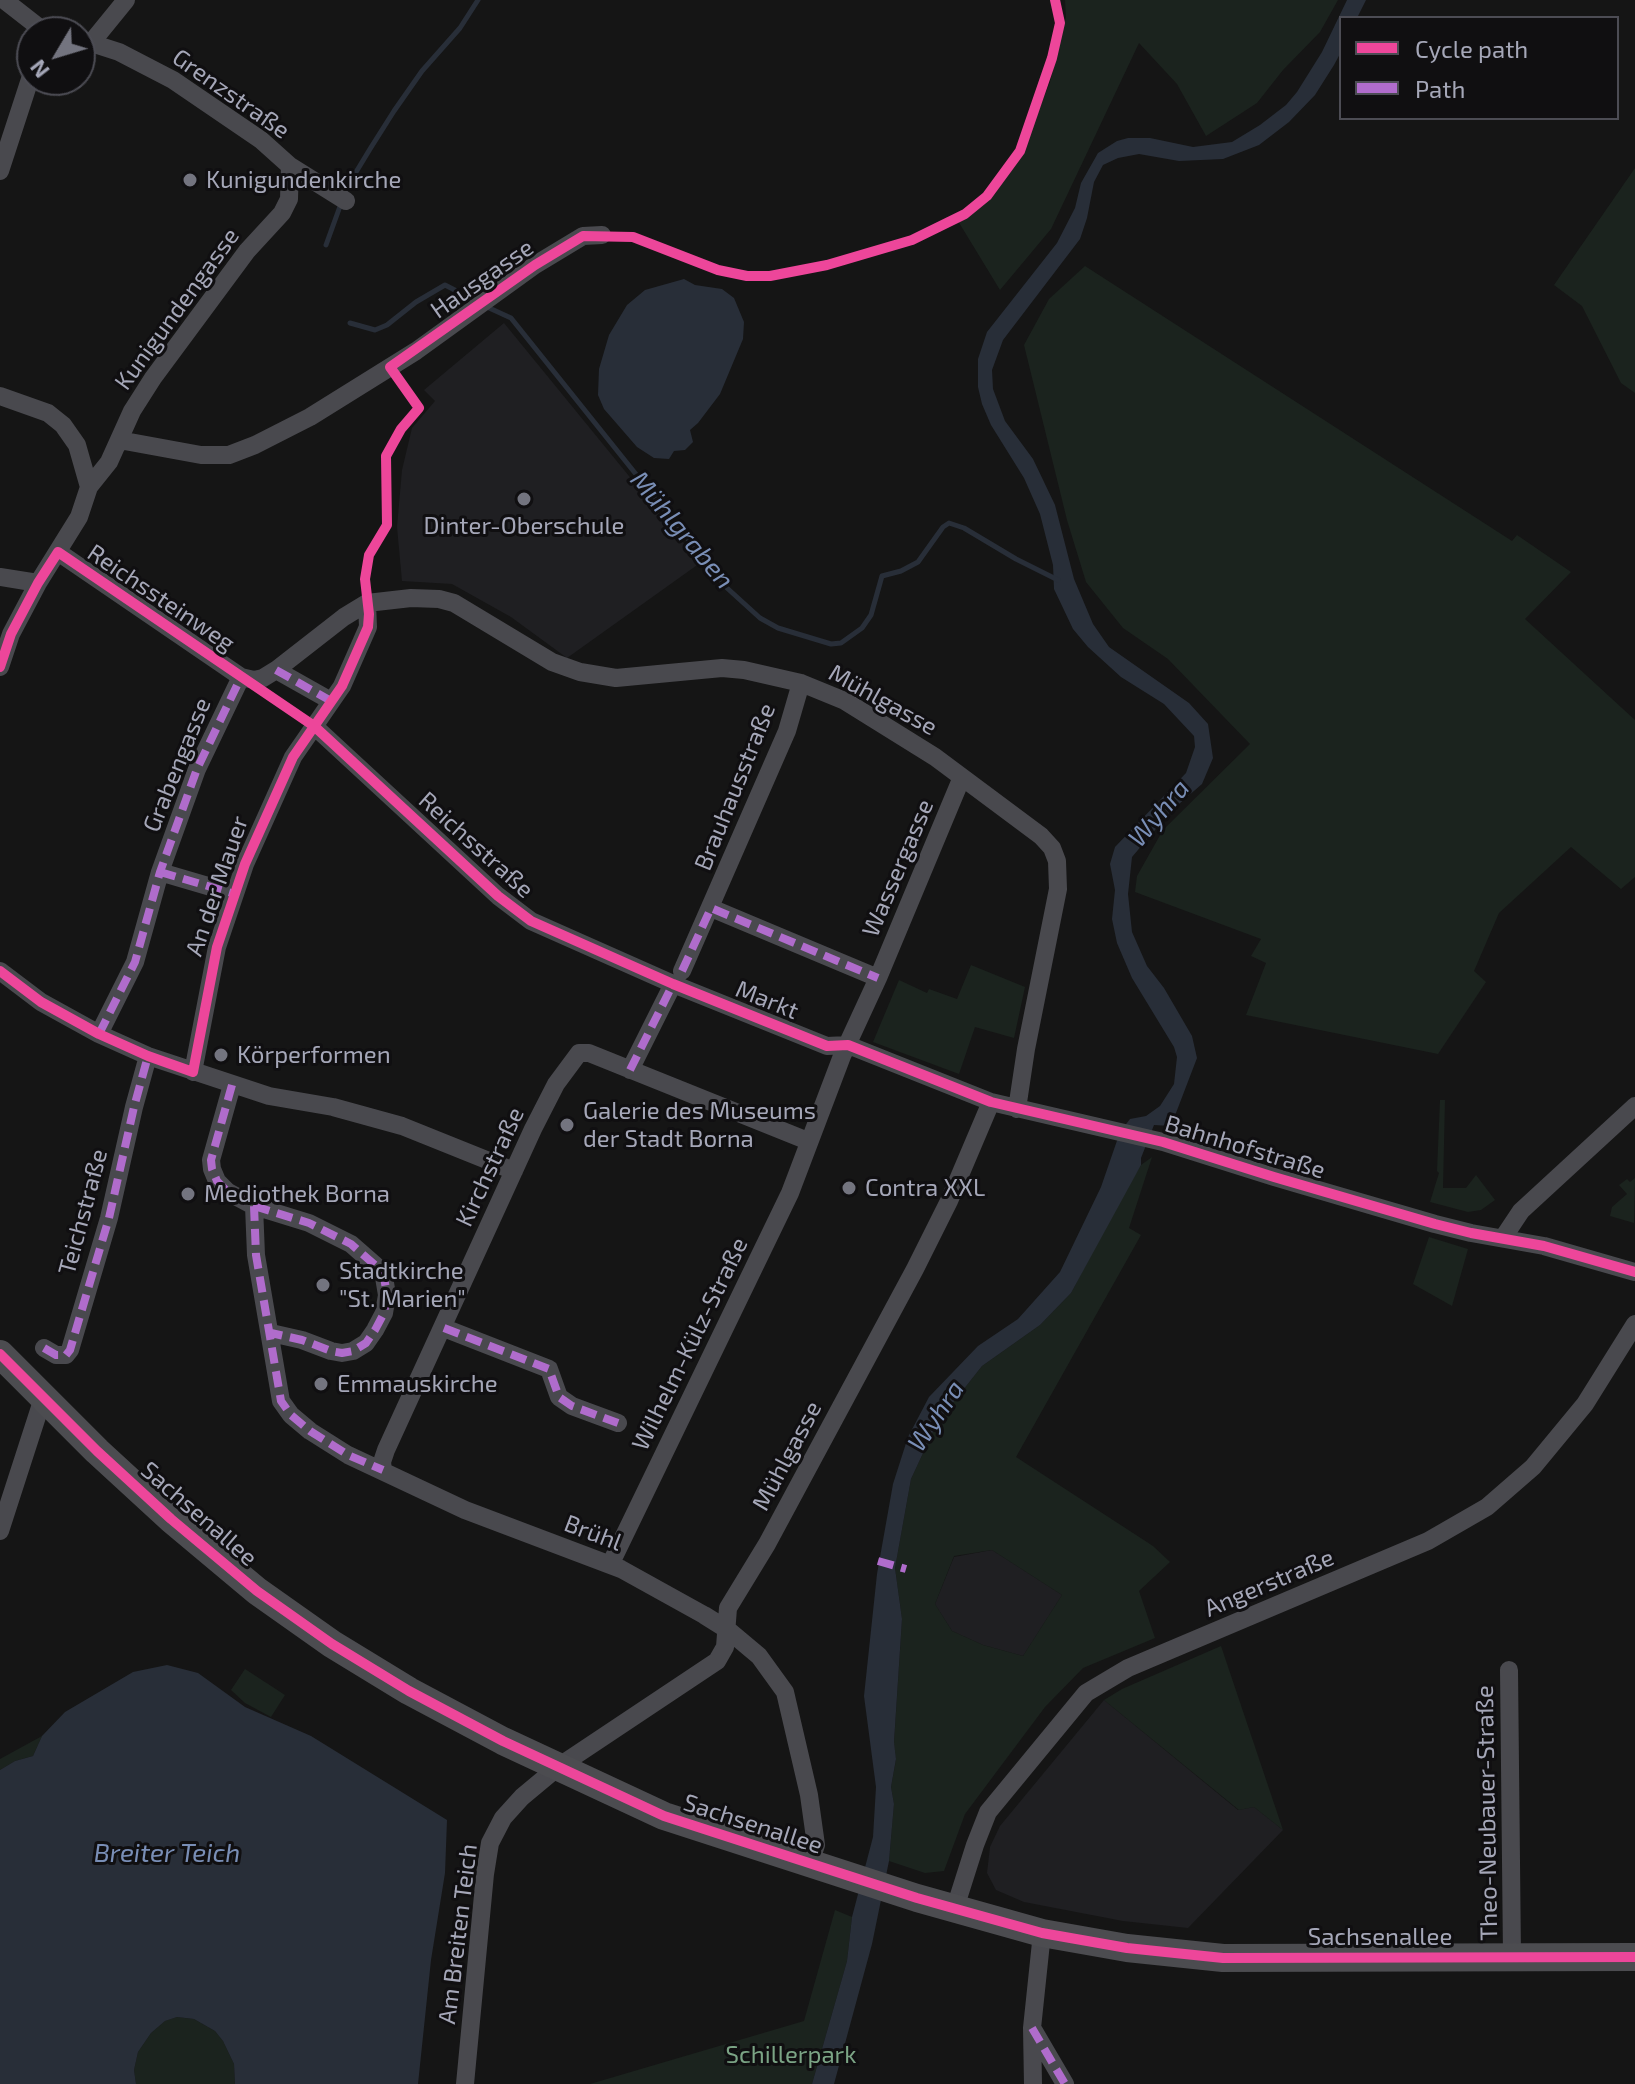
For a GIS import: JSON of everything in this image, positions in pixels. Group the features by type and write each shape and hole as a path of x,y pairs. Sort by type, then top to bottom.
{"main road":[{"name":"Sachsenallee","path":"0,1354 171,1519 274,1603 332,1644 409,1691 558,1767 664,1816 917,1898 1042,1933 1127,1948 1223,1958 1635,1957"}],"street":[{"path":"4,0 24,16"},
{"path":"96,32 126,0"},
{"name":"Grenzstraße","path":"96,46 119,52 173,80 261,140 290,166 341,198"},
{"path":"0,171 24,96"},
{"name":"Kunigundengasse","path":"0,667 11,634 79,517 89,487 102,473 132,411 247,251 282,213 289,199 290,166"},
{"name":"Hausgasse","path":"119,440 201,455 229,455 281,433 416,351 535,265 583,236 602,235"},
{"path":"0,396 48,413 63,425 77,445 89,487"},
{"name":"Reichssteinweg","path":"58,552 241,677"},
{"path":"0,577 38,583"},
{"name":"Mühlgasse","path":"367,603 411,598 454,603 552,662 604,677 631,678 722,668 766,673 801,683 845,701 935,757 1041,836 1052,848 1057,861 1058,889 1017,1109"},
{"path":"241,677 254,680 263,678 367,603"},
{"name":"An der Mauer","path":"193,1072 215,956 235,894 293,757 342,686 368,627 367,603"},
{"path":"276,670 331,701"},
{"name":"Grabengasse","path":"99,1034 135,962 160,872 197,769 241,677"},
{"name":"Brauhausstraße","path":"711,908 787,731 801,683"},
{"name":"Reichsstraße","path":"314,726 498,896 531,921 677,977"},
{"name":"Wassergasse","path":"878,978 962,777"},
{"name":"Grabengasse","path":"160,872 235,894"},
{"path":"711,908 878,978 808,1141 630,1070 711,908"},
{"path":"0,971 41,1002 99,1034 148,1056 269,1096 333,1107 402,1126 514,1171"},
{"name":"Markt","path":"677,977 827,1046 848,1045"},
{"name":"Bahnhofstraße","path":"848,1045 991,1102 1163,1142 1435,1224 1544,1246 1635,1272"},
{"name":"Kirchstraße","path":"383,1470 386,1450 418,1377 444,1328 545,1105 570,1063 579,1053 589,1053 630,1070"},
{"name":"Teichstraße","path":"44,1348 56,1355 66,1355 70,1350 109,1218 148,1056"},
{"path":"232,1085 211,1160 217,1181 228,1192 254,1206 309,1223 351,1244 384,1277 387,1295 384,1313 375,1330 366,1343 353,1351 331,1351 271,1333"},
{"name":"Mühlgasse","path":"558,1767 717,1661 725,1647 728,1608 767,1544 915,1269 949,1201 991,1102"},
{"path":"1503,1238 1521,1211 1635,1106"},
{"name":"Wilhelm-Külz-Straße","path":"610,1565 790,1193 806,1157 808,1141"},
{"name":"Brühl","path":"254,1206 256,1255 271,1333 277,1386 281,1401 291,1415 348,1455 383,1470 387,1475 465,1510 610,1565 728,1630 769,1669 785,1692 809,1795 816,1845 810,1863"},
{"name":"Angerstraße","path":"955,1908 988,1812 1086,1693 1128,1668 1428,1541 1487,1507 1533,1467 1585,1404 1635,1324"},
{"path":"444,1328 549,1369 559,1397 572,1406 618,1423"},
{"path":"0,1531 43,1398"},
{"name":"Theo-Neubauer-Straße","path":"1509,1670 1512,1957"},
{"name":"Am Breiten Teich","path":"465,2084 490,1843 503,1818 522,1797 558,1767"},
{"path":"1033,2084 1032,2028 1042,1933"},
{"path":"1032,2028 1065,2084"}],"shaded area":[{"name":"Dinter-Oberschule","path":"504,323 700,563 567,658 511,617 452,584 402,581 397,527 402,470 412,428 435,401 424,390"},
{"path":"992,1550 1062,1595 1023,1656 983,1645 952,1631 935,1604 954,1557"},
{"path":"1104,1700 1238,1810 1254,1807 1283,1830 1188,1928 1123,1921 1024,1902 996,1890 987,1873 990,1847 1000,1826"}],"green space":[{"path":"1065,0 1338,0 1320,32 1283,70 1257,103 1206,136 1177,84 1139,43 1051,229 1000,290 958,221 995,194 1024,148 1050,82 1066,17"},
{"path":"1635,168 1635,393 1621,383 1582,306 1554,285"},
{"path":"1085,266 1512,541 1517,535 1571,572 1525,619 1635,720 1635,877 1621,889 1571,847 1499,913 1474,971 1486,982 1438,1054 1246,1015 1266,963 1251,956 1261,939 1135,892 1137,876 1163,830 1250,744 1168,659 1123,628 1086,582 1067,520 1024,345 1049,299"},
{"path":"971,965 1025,987 1014,1038 975,1027 959,1074 873,1042 899,980 927,993 929,989 957,999"},
{"path":"1440,1100 1445,1100 1443,1188 1466,1188 1476,1175 1495,1200 1481,1210 1468,1212 1430,1202 1439,1173"},
{"path":"1152,1157 1129,1228 1141,1235 1016,1457 1153,1546 1170,1562 1139,1591 1155,1638 1083,1668 1045,1707 965,1814 944,1871 925,1873 889,1861 902,1619 895,1568 911,1479 937,1423 982,1366 1040,1325 1071,1293 1141,1165","holes":["992,1550 1062,1595 1023,1656 983,1645 952,1631 935,1604 954,1556"]},
{"path":"1635,1178 1634,1223 1610,1216 1612,1207 1627,1194 1619,1185"},
{"path":"1429,1237 1468,1249 1452,1306 1413,1284"},
{"path":"1221,1646 1283,1830 1254,1807 1239,1810 1104,1700 1122,1689"},
{"path":"245,1669 285,1695 271,1717 245,1703 231,1690"},
{"path":"42,1736 33,1756 15,1761 0,1770 0,1759"},
{"name":"Schillerpark","path":"835,1910 852,1917 847,1961 812,2084 590,2084 804,2021"},
{"path":"177,2017 194,2019 215,2031 234,2064 235,2084 136,2084 134,2070 138,2052 151,2033 165,2021"}],"water":[{"path":"1347,0 1366,0 1358,16 1339,16"},
{"name":"Wyhra","path":"1339,17 1339,56 1334,65 1315,95 1289,122 1259,145 1223,159 1179,161 1139,154 1103,165 1094,182 1080,239 1003,340 992,370 993,389 1005,421 1033,459 1055,505 1074,579 1093,624 1109,647 1189,703 1208,724 1213,758 1202,784 1172,810 1132,857 1128,894 1132,932 1147,966 1164,988 1192,1036 1197,1058 1171,1126 1154,1125 1141,1165 1071,1293 1040,1325 982,1366 937,1423 911,1479 895,1568 902,1619 889,1861 872,1944 834,2084 812,2084 847,1961 852,1917 873,1837 876,1787 864,1696 877,1574 893,1484 908,1437 929,1397 978,1346 1018,1319 1060,1272 1101,1187 1120,1132 1130,1119 1146,1116 1160,1106 1174,1084 1177,1057 1132,978 1117,943 1112,919 1115,890 1110,864 1115,847 1186,773 1195,747 1194,736 1164,704 1121,677 1073,629 1054,589 1053,565 1040,514 1024,478 991,425 982,404 978,387 978,359 987,332 1057,243 1075,208 1081,183 1098,153 1128,138 1150,138 1193,147 1232,142 1286,105 1322,52"},
{"path":"684,279 695,285 722,289 734,298 744,322 743,339 720,394 690,430 693,442 685,450 674,451 669,459 654,458 637,447 604,409 598,395 599,369 609,335 627,305 645,290"},
{"name":"Breiter Teich","path":"167,1665 198,1673 245,1707 311,1736 447,1820 445,1873 431,1960 418,2084 235,2084 234,2064 215,2031 194,2019 177,2017 165,2021 151,2033 138,2052 134,2070 136,2084 0,2084 0,1770 15,1761 33,1756 42,1736 65,1712 133,1672"}],"waterway":[{"name":"Mühlgraben","path":"326,245 347,187 370,149 422,71 460,28 478,0"},
{"name":"Mühlgraben","path":"350,323 375,330 445,285 478,302"},
{"name":"Mühlgraben","path":"487,307 511,318 727,588 760,618 778,628 831,644 841,643 862,628 871,615 882,576 918,562 949,523 964,528 1058,580"}],"marked path":[{"path":"276,670 331,701"},
{"path":"99,1034 135,962 160,872 197,769 241,677"},
{"path":"160,872 235,894"},
{"path":"682,971 711,908 878,978"},
{"path":"630,1070 673,984"},
{"path":"44,1348 56,1355 66,1355 70,1350 109,1218 148,1056"},
{"path":"232,1085 211,1160 212,1169 217,1181 228,1192 254,1206 256,1255 281,1401 291,1415 310,1431 348,1455 383,1470"},
{"path":"254,1206 309,1223 351,1244 384,1277 387,1295 384,1313 375,1330 366,1343 353,1351 331,1351 271,1333"},
{"path":"444,1328 549,1369 559,1397 572,1406 618,1423"},
{"path":"878,1561 906,1569"},
{"path":"1032,2028 1065,2084"}],"cycle path":[{"path":"0,971 41,1002 99,1034 193,1072 217,947 245,864 293,757 342,686 368,627 365,579 369,555 387,525 386,456 401,429 419,408 390,367 535,265 583,236 633,237 718,270 747,276 770,276 827,265 912,240 965,214 987,196 1020,151 1052,58 1060,23 1055,0"},
{"path":"0,667 11,634 58,552 314,726 498,896 531,921 673,984 827,1046 848,1045 991,1102 1163,1142 1435,1224 1544,1246 1635,1272"},
{"path":"0,1354 97,1451 171,1519 257,1591 332,1644 409,1691 503,1741 664,1816 917,1898 1042,1933 1127,1948 1223,1958 1635,1957"}],"place":[{"name":"Kunigundenkirche","path":"190,180"},
{"name":"Dinter-Oberschule","path":"524,499"},
{"name":"Körperformen","path":"221,1055"},
{"name":"Galerie des Museums der Stadt Borna","path":"567,1125"},
{"name":"Contra XXL","path":"849,1188"},
{"name":"Mediothek Borna","path":"188,1194"},
{"name":"Stadtkirche \"St. Marien\"","path":"323,1285"},
{"name":"Emmauskirche","path":"321,1384"}]}
